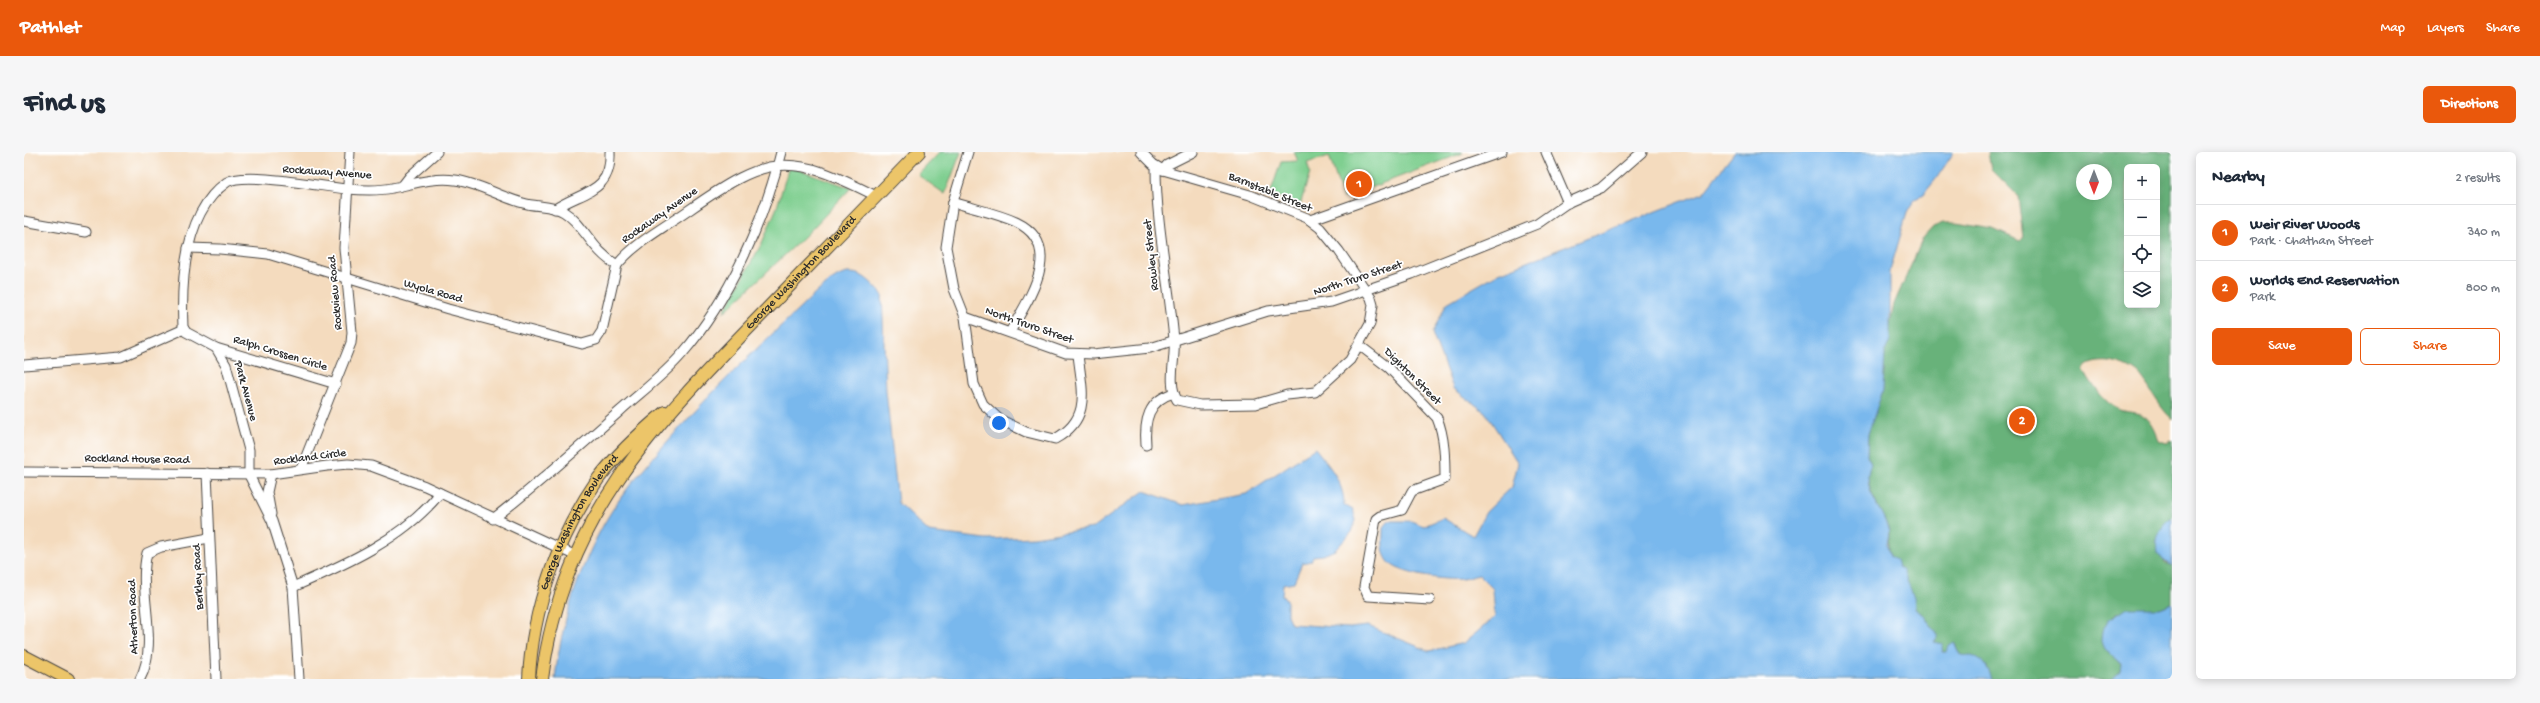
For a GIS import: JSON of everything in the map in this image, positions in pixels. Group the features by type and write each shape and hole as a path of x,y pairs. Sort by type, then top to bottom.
{"main road":[{"name":"George Washington Boulevard","path":"529,679 538,612 560,549 599,478 632,441 684,395 919,152"},
{"name":"George Washington Boulevard","path":"542,679 553,618 574,555 612,486 684,395"},
{"path":"24,656 68,679"}],"street":[{"name":"Rockview Road","path":"301,469 308,446 348,354 352,338 345,279 344,248 350,152"},
{"path":"403,185 410,176 437,152"},
{"path":"555,208 601,185 608,172 610,152"},
{"path":"968,152 953,202 946,247 954,289 965,317 974,384 983,404 999,419 1042,438 1054,439 1068,432 1079,417 1083,400 1078,355"},
{"name":"Barnstable Street","path":"1141,152 1160,168 1250,195 1310,220 1332,242 1371,298 1372,315 1359,345 1341,370 1315,392 1309,394 1287,395 1256,404 1200,405 1177,400 1174,393"},
{"path":"1160,168 1193,152"},
{"path":"1310,220 1502,152"},
{"path":"1546,152 1568,203"},
{"name":"North Truro Street","path":"965,317 1010,332 1046,347 1078,355 1125,352 1174,341 1268,311 1326,303 1412,274 1537,224 1568,203 1601,188 1642,152"},
{"name":"Rockaway Avenue","path":"188,248 194,229 208,203 222,186 232,180 304,182 348,189 390,188 440,179 476,184 522,203 555,208 565,212 598,252 617,265 626,255 642,242 750,169 780,156 805,160 826,166 851,179 876,196"},
{"path":"493,519 656,381 682,354 709,318 743,258 764,210 780,156"},
{"name":"Rowley Street","path":"1160,168 1160,222 1174,341 1172,363 1174,393"},
{"path":"953,202 1017,223 1036,237 1042,247 1041,265 1037,278 1010,332"},
{"path":"24,222 86,232"},
{"path":"24,365 121,356 184,329 184,266 188,248"},
{"name":"Wyola Road","path":"188,248 220,248 268,254 345,279 532,332 582,344 596,340 602,331 617,265"},
{"name":"Park Avenue","path":"184,329 216,348 226,365 249,450 249,475 272,521"},
{"name":"Dighton Street","path":"1359,345 1389,368 1437,418 1442,441 1445,479 1412,491 1404,508 1399,512 1380,516 1376,519 1364,587 1368,596 1430,600"},
{"name":"Ralph Crossen Circle","path":"216,348 336,384"},
{"path":"1146,445 1146,430 1149,410 1163,396 1174,393"},
{"name":"Rockland Circle","path":"249,475 271,474 348,464 370,466 408,478 493,519 574,555"},
{"name":"Rockland House Road","path":"24,472 207,473 249,475"},
{"name":"Berkley Road","path":"207,473 216,679"},
{"name":"Park Avenue","path":"271,474 267,492 272,521 293,587 299,679"},
{"path":"293,587 384,541 425,510 440,493"},
{"name":"Atherton Road","path":"140,679 147,658 144,574 146,553 161,547 209,538"}],"green space":[{"path":"940,152 961,152 945,194 918,175"},
{"path":"1294,152 1463,153 1343,198 1329,156 1307,163 1310,173 1300,205 1270,194 1281,162 1298,161"},
{"path":"1988,152 2172,152 2172,419 2163,409 2141,377 2129,368 2112,362 2096,362 2083,369 2098,392 2110,404 2118,409 2138,413 2149,420 2159,440 2166,443 2172,441 2172,518 2165,524 2156,542 2166,563 2172,566 2172,603 2159,608 2119,612 2113,616 2103,647 2121,663 2120,671 2111,679 1991,679 1985,665 1961,655 1955,642 1947,652 1942,652 1942,646 1933,642 1937,634 1924,615 1915,609 1912,592 1892,562 1888,548 1888,528 1873,497 1868,481 1871,464 1867,456 1868,434 1883,390 1885,352 1894,304 1923,238 1933,227 1943,223 1956,223 1993,229 2020,241 2023,238 2018,196 1991,169"},
{"path":"789,166 851,188 805,236 723,313 762,243 777,207"}],"water":[{"path":"1735,152 1954,152 1936,179 1923,195 1915,199 1907,213 1890,271 1890,340 1885,352 1883,390 1868,434 1867,456 1871,464 1868,473 1868,482 1873,498 1888,529 1889,533 1887,545 1890,557 1896,560 1898,567 1902,569 1914,597 1915,609 1924,615 1937,634 1937,638 1933,642 1943,644 1942,652 1947,652 1949,645 1955,642 1961,655 1974,656 1981,661 1991,679 555,679 566,618 579,578 595,540 620,498 637,476 703,402 764,341 820,289 835,278 848,273 859,274 882,294 886,391 898,503 929,532 986,539 1034,537 1093,528 1144,491 1183,505 1246,494 1315,448 1339,482 1344,505 1353,510 1356,520 1352,532 1335,550 1323,555 1313,556 1311,561 1302,563 1294,582 1283,584 1282,595 1287,602 1287,615 1291,624 1349,628 1368,626 1429,651 1464,643 1495,617 1493,589 1479,575 1463,579 1444,579 1422,576 1401,570 1393,566 1388,561 1384,553 1383,545 1383,528 1389,521 1411,521 1424,526 1443,518 1473,536 1486,512 1512,487 1518,463 1485,412 1453,388 1432,333 1447,303 1499,273 1703,193"},
{"path":"2172,518 2172,566 2157,554 2157,538 2164,525"},
{"path":"2172,603 2172,679 2111,679 2120,671 2121,663 2103,647 2101,641 2102,632 2108,620 2126,608 2159,608"}],"place":[{"name":"Weir River Woods","path":"1359,184"},
{"name":"Worlds End Reservation","path":"2022,421"}]}
